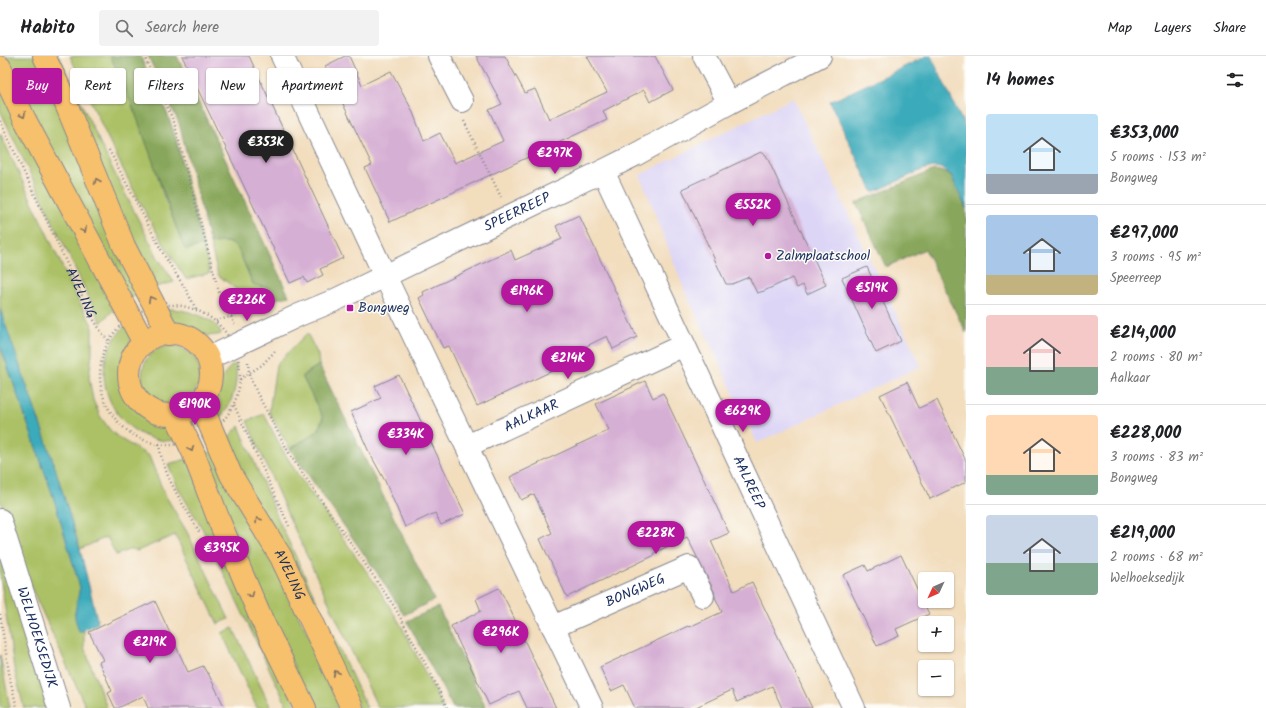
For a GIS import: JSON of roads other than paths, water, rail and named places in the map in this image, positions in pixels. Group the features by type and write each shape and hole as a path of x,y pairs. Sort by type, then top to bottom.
{"main road":[{"path":"44,56 59,87 124,246 169,334"},
{"path":"0,67 25,120 144,343"},
{"path":"169,334 185,336 192,340 202,348 211,366 211,382 205,396 200,402 188,410 175,414 159,413 151,410 139,400 131,386 129,374 131,363 138,349 144,343 156,336 169,334"},
{"name":"AVELING","path":"200,402 231,475 281,557 352,708"},
{"path":"175,414 193,452 220,523 260,616 306,708"}],"street":[{"path":"282,56 385,276 592,708"},
{"path":"439,56 462,101"},
{"path":"704,56 729,103"},
{"name":"SPEERREEP","path":"208,358 385,276 603,172 729,103 820,56"},
{"name":"AALREEP","path":"603,172 854,708"},
{"name":"AALKAAR","path":"467,446 684,345"},
{"name":"WELHOEKSEDIJK","path":"0,520 59,708"},
{"name":"BONGWEG","path":"553,627 689,567 703,596"}],"water":[{"path":"927,56 931,56 966,129 966,208 951,175 942,168 933,167 922,170 874,192 872,191 830,102"},
{"path":"0,309 53,461 80,549 98,623 79,632 75,613 80,587 53,496 0,345"}],"place":[{"name":"Zalmplaatschool","path":"768,256"},
{"name":"Bongweg","path":"350,308"}]}
